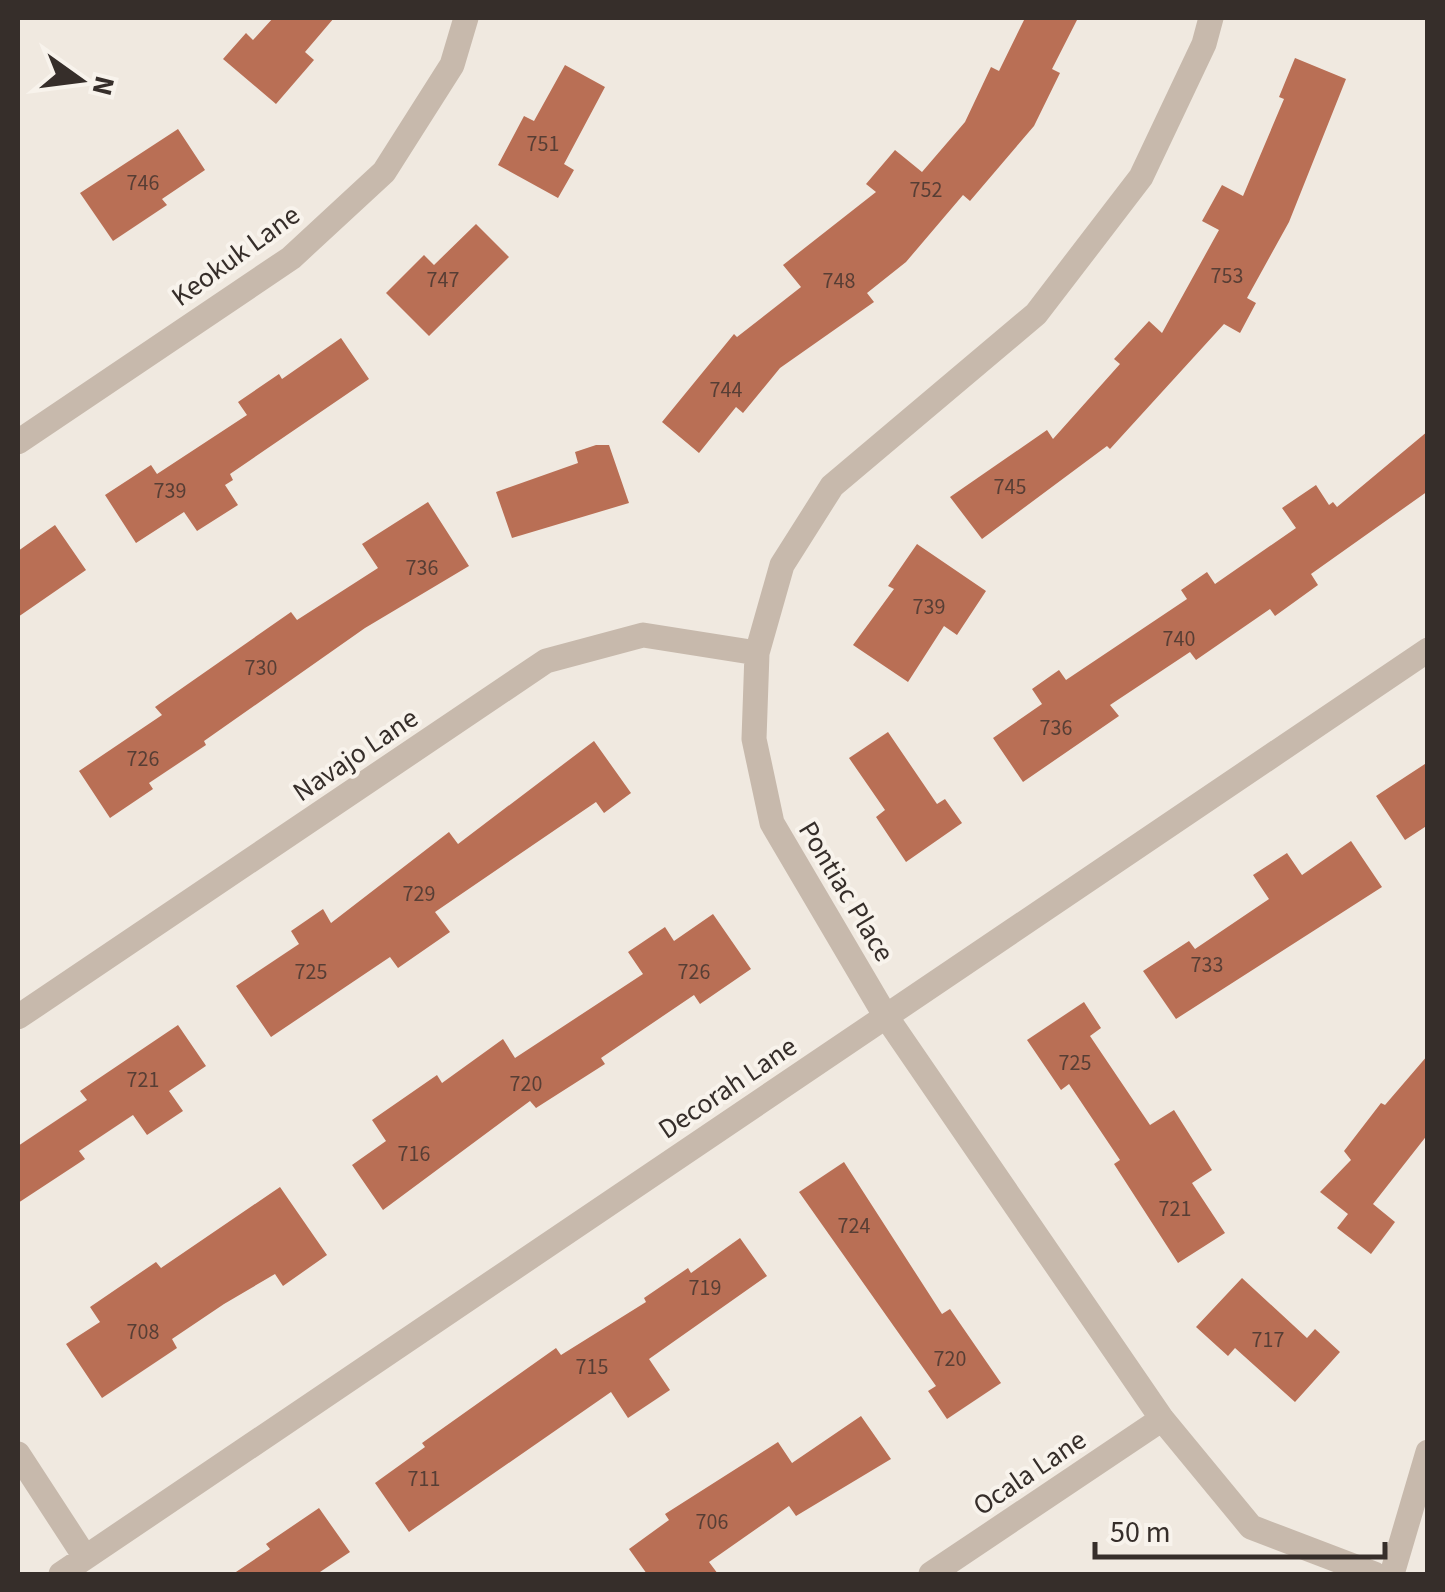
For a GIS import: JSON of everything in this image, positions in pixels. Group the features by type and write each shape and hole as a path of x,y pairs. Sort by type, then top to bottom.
{"street":[{"name":"Keokuk Lane","path":"18,442 291,258 384,172 452,65 466,18"},
{"name":"Pontiac Place","path":"1211,18 1204,44 1141,178 1036,314 832,486 782,564 758,653 754,739 772,823 886,1015 1162,1419 1252,1527 1374,1574"},
{"name":"Navajo Lane","path":"18,1018 546,662 642,635 758,653"},
{"name":"Decorah Lane","path":"60,1574 1428,650"},
{"name":"Ocala Lane","path":"930,1574 1162,1419"},
{"path":"1392,1574 1428,1452"},
{"path":"18,1454 86,1557"}],"building":[{"path":"273,18 334,18 305,52 314,60 276,104 223,59 246,33 253,40"},
{"path":"1025,18 1078,18 1052,69 1060,73 1034,126 970,201 963,195 906,262 867,293 874,302 780,368 743,413 736,407 699,453 662,422 734,334 737,337 801,287 783,265 876,192 866,184 895,150 922,172 965,122 991,67 999,71"},
{"path":"1295,58 1346,79 1289,222 1247,298 1256,303 1240,333 1224,324 1110,449 1107,446 982,539 950,497 1047,430 1053,439 1120,364 1114,359 1149,321 1162,333 1219,230 1202,221 1222,185 1243,196 1284,99 1279,97"},
{"path":"565,65 605,87 564,164 574,170 558,198 498,165 524,116 534,121"},
{"path":"178,129 205,170 162,199 167,205 113,241 80,193"},
{"path":"476,224 509,257 429,336 386,293 424,255 434,265"},
{"path":"341,338 369,379 230,474 233,480 225,485 238,505 197,531 184,512 136,543 105,495 151,465 157,474 247,415 238,402 279,374 282,379"},
{"path":"1428,431 1428,491 1311,574 1318,585 1275,616 1270,609 1196,660 1190,652 1110,705 1119,716 1023,782 993,738 1042,704 1032,689 1059,670 1066,680 1187,599 1181,590 1207,572 1215,584 1296,528 1282,508 1316,485 1329,505 1333,502 1337,507"},
{"path":"609,445 629,503 512,538 496,492 578,463 575,452"},
{"path":"428,502 469,566 365,628 204,741 206,745 149,783 153,789 110,818 79,771 162,715 155,707 291,612 297,620 378,568 362,544"},
{"path":"55,525 86,570 18,617 18,551"},
{"path":"917,544 986,591 957,635 944,626 908,682 853,645 894,589 888,586"},
{"path":"888,732 937,804 945,799 962,823 906,862 876,817 885,810 849,758"},
{"path":"594,741 631,793 604,813 596,802 435,912 450,932 398,968 390,957 271,1037 236,986 299,944 291,931 323,909 331,923 449,832 458,844"},
{"path":"1428,762 1428,825 1405,840 1376,796"},
{"path":"1351,841 1382,887 1176,1019 1143,971 1189,941 1195,949 1269,899 1253,875 1287,853 1302,875"},
{"path":"713,914 751,969 700,1004 694,995 601,1058 605,1064 536,1108 530,1101 383,1210 352,1165 386,1141 372,1120 437,1075 442,1083 503,1039 515,1058 643,974 628,952 665,927 674,941"},
{"path":"1084,1002 1101,1028 1090,1036 1150,1125 1174,1110 1212,1170 1192,1183 1225,1233 1178,1263 1114,1164 1120,1160 1069,1084 1061,1090 1027,1040"},
{"path":"178,1025 206,1066 169,1091 183,1111 147,1135 133,1115 79,1151 85,1159 18,1203 18,1146 87,1100 80,1091"},
{"path":"1428,1055 1428,1134 1373,1204 1395,1222 1371,1254 1337,1228 1348,1214 1320,1192 1351,1160 1344,1151 1381,1103 1385,1105"},
{"path":"844,1162 942,1314 950,1309 1001,1383 947,1419 928,1391 936,1386 799,1192"},
{"path":"280,1187 327,1255 283,1286 275,1274 224,1304 172,1339 177,1348 102,1398 66,1344 100,1322 90,1307 156,1262 161,1268"},
{"path":"740,1238 767,1276 649,1359 670,1390 628,1418 611,1392 409,1532 375,1483 425,1447 422,1443 556,1348 561,1355 646,1302 644,1298 688,1268 691,1273"},
{"path":"1242,1278 1307,1338 1315,1329 1340,1352 1295,1402 1235,1348 1228,1356 1196,1327"},
{"path":"861,1416 891,1459 796,1516 789,1506 709,1562 718,1574 647,1574 629,1549 669,1520 665,1514 778,1442 792,1463"},
{"path":"319,1508 350,1552 317,1574 233,1574 270,1549 266,1544"}]}
